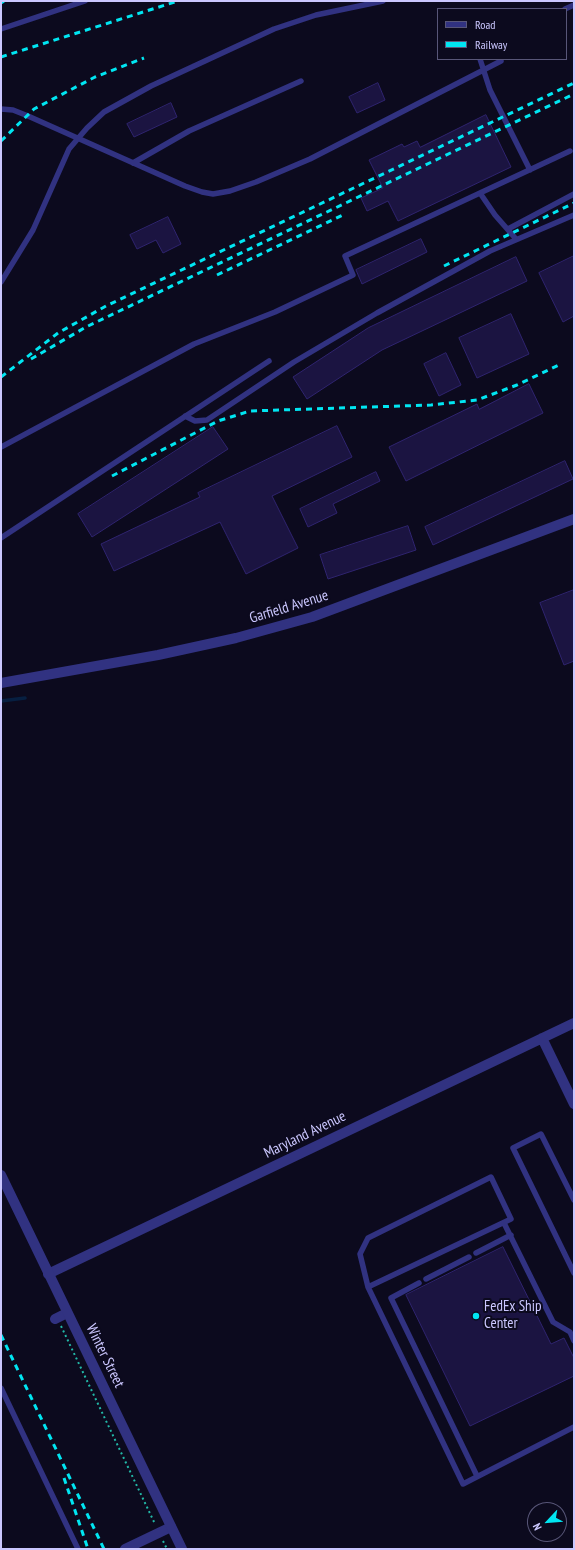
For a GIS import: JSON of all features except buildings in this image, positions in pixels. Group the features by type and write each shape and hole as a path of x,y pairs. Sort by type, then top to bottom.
{"street":[{"name":"Garfield Avenue","path":"1,683 142,658 287,625 574,519"},
{"name":"Maryland Avenue","path":"48,1274 574,1023"},
{"path":"542,1038 574,1104"},
{"name":"Winter Street","path":"1,1175 182,1549"},
{"path":"56,1319 67,1313"},
{"path":"126,1549 171,1527"}],"lane":[{"path":"1,29 85,1"},
{"path":"1,282 33,230 66,156 78,138 114,105 263,34 298,20 383,1"},
{"path":"480,60 490,90 530,170"},
{"path":"1,109 18,112 185,186 213,194 230,191 269,177 310,159 501,61"},
{"path":"133,163 189,131 301,81"},
{"path":"1,447 202,340 275,312 353,275 345,256 570,151"},
{"path":"480,193 488,207 516,239"},
{"path":"508,229 574,194"},
{"path":"185,416 195,421 207,420 294,362 340,334 468,262 516,239 574,215"},
{"path":"1,538 269,361"},
{"path":"574,1200 541,1134 513,1148 574,1273"},
{"path":"368,1287 511,1219 491,1177 368,1238 360,1254 368,1287 463,1484 574,1427"},
{"path":"504,1222 553,1322 570,1332 574,1341"},
{"path":"476,1253 511,1235"},
{"path":"426,1279 469,1257"},
{"path":"419,1283 391,1298 477,1476"},
{"path":"1,1388 78,1549"}],"path":[{"path":"56,1319 167,1549"}],"waterway":[{"path":"1,701 25,698"}],"railway":[{"path":"1,57 178,1"},
{"path":"1,141 34,109 95,77 144,58"},
{"path":"1,377 58,333 106,306 574,83"},
{"path":"31,359 86,327 574,94"},
{"path":"444,266 574,203"},
{"path":"217,275 345,214"},
{"path":"112,476 218,421 250,411 431,405 477,400 517,385 561,364"},
{"path":"1,1335 104,1549"},
{"path":"64,1478 88,1549"}],"place":[{"name":"FedEx Ship Center","path":"476,1316"}]}
